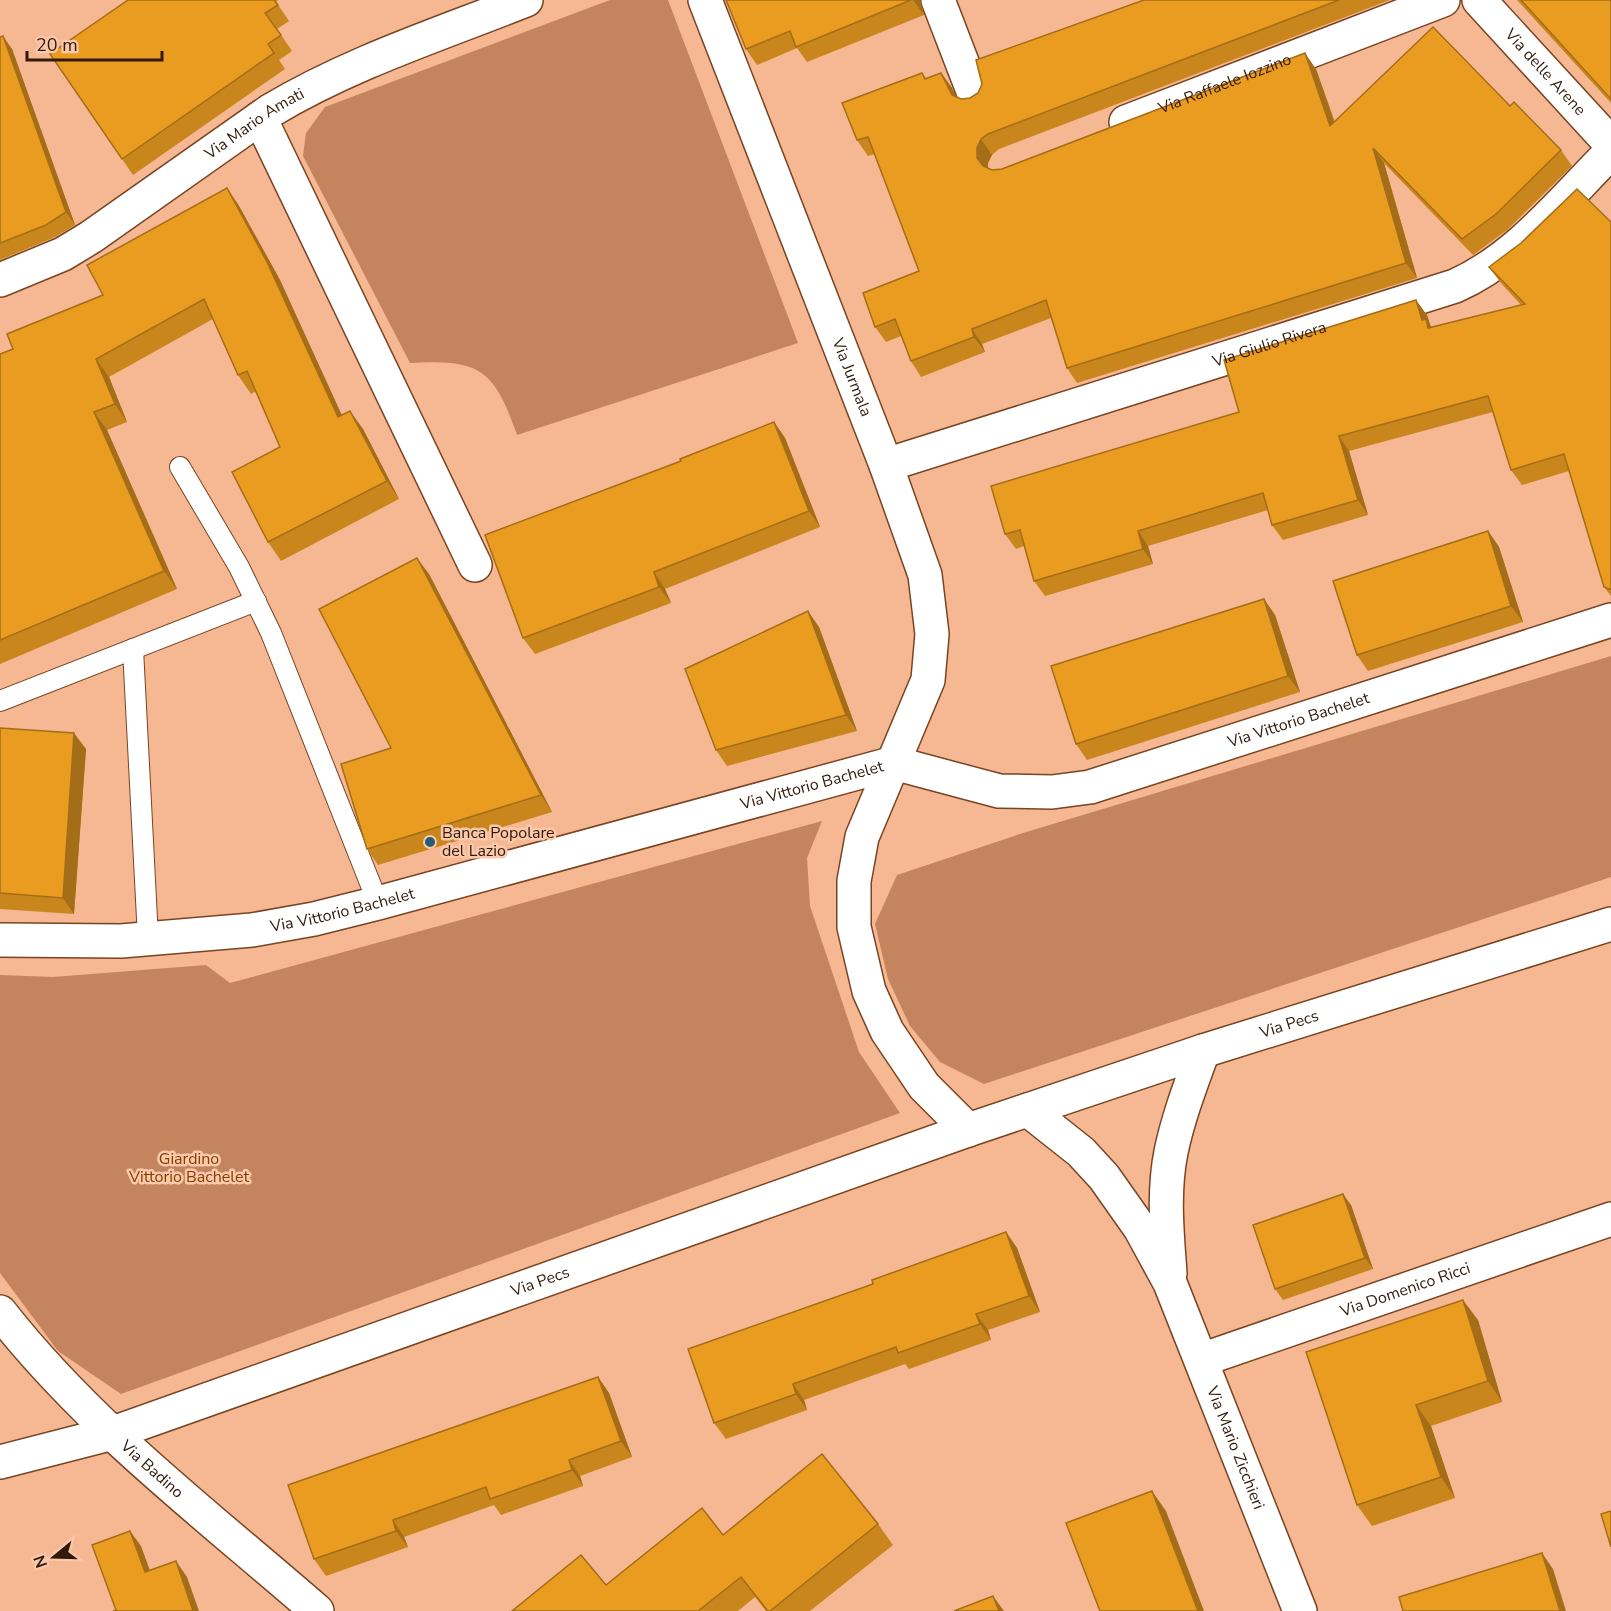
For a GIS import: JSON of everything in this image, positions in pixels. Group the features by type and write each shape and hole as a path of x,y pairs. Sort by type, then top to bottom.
{"street":[{"name":"Via Mario Amati","path":"0,280 63,254 92,237 260,118 329,78 526,0"},
{"name":"Via Jurmala","path":"705,0 886,465 925,575 932,634 928,680 894,763"},
{"path":"938,0 975,96"},
{"name":"Via Raffaele Iozzino","path":"1094,134 1443,0"},
{"name":"Via delle Arene","path":"1479,0 1611,144"},
{"path":"260,118 475,565"},
{"name":"Via Giulio Rivera","path":"886,465 1455,286 1479,275 1508,255 1611,152"},
{"name":"Via Vittorio Bachelet","path":"0,940 121,941 272,927 378,903 894,763 999,791 1052,792 1090,787 1611,620"},
{"path":"894,763 868,822 857,858 853,910 858,949 877,1011 899,1051 924,1086 968,1130"},
{"name":"Via Pecs","path":"0,1462 113,1433 968,1130 1203,1051 1611,924"},
{"name":"Via Mario Zicchieri","path":"1170,1284 1166,1221 1170,1154 1203,1051"},
{"name":"Via Mario Zicchieri","path":"1028,1110 1081,1152 1104,1177 1140,1228 1170,1284 1300,1611"},
{"name":"Via Domenico Ricci","path":"1201,1360 1611,1219"},
{"name":"Via Badino","path":"0,1312 51,1373 113,1433 317,1611"}],"lane":[{"path":"180,467 256,601 286,666 378,903"},
{"path":"0,701 256,601"},
{"path":"133,649 148,938"}],"green space":[{"path":"610,0 668,0 798,343 517,435 500,395 481,373 453,363 410,363 303,156 306,133 325,107"},
{"path":"1611,656 1611,877 984,1084 940,1062 910,1026 888,979 875,924 897,875 1023,833"},
{"name":"Giardino Vittorio Bachelet","path":"822,821 807,858 810,906 859,1052 900,1113 121,1394 58,1351 0,1273 0,975 53,977 206,965 230,983"}],"building":[{"path":"128,0 274,0 278,5 265,13 281,35 268,44 274,53 122,159 50,54"},
{"path":"726,0 911,0 796,47 790,31 746,49"},
{"path":"1144,0 1339,0 988,134 981,139 977,148 977,158 983,166 992,170 1002,169 1305,53 1330,126 1433,27 1510,106 1514,102 1561,150 1496,214 1462,239 1373,148 1406,263 1067,368 1046,300 972,329 974,337 911,361 895,319 875,327 863,293 919,271 868,137 857,140 842,103 922,73 925,79 941,73 952,95 961,99 970,98 978,93 982,84 976,60"},
{"path":"1521,0 1611,0 1611,99"},
{"path":"3,36 66,212 46,225 0,243 0,37"},
{"path":"227,188 267,262 338,417 350,411 387,481 268,542 232,472 280,447 247,371 238,375 204,299 96,359 115,404 94,412 164,571 0,640 0,354 13,349 7,334 103,295 87,265"},
{"path":"1577,189 1611,222 1611,589 1604,587 1564,454 1511,470 1488,396 1339,436 1358,500 1272,525 1263,493 1138,531 1143,549 1034,581 1020,530 1005,534 991,486 1239,412 1224,360 1416,300 1422,320 1426,319 1428,328 1525,304 1489,267 1521,243"},
{"path":"774,422 809,511 654,572 659,587 523,638 485,535 681,461 680,459"},
{"path":"1488,531 1511,606 1357,655 1333,581"},
{"path":"417,558 541,795 367,849 341,764 391,748 319,609"},
{"path":"1264,599 1288,676 1076,744 1051,666"},
{"path":"808,611 846,715 716,750 685,669"},
{"path":"0,728 74,733 63,898 0,893"},
{"path":"1343,1194 1365,1258 1275,1289 1253,1225"},
{"path":"1006,1232 1029,1296 976,1314 980,1324 898,1353 896,1347 793,1384 796,1394 714,1423 688,1349 873,1284 872,1280"},
{"path":"1463,1300 1488,1381 1416,1405 1441,1477 1357,1505 1306,1352"},
{"path":"598,1377 621,1441 569,1460 572,1470 490,1499 486,1487 393,1520 396,1531 314,1559 288,1485"},
{"path":"822,1454 878,1524 770,1611 741,1577 698,1611 512,1611 581,1555 606,1585 702,1508 723,1535"},
{"path":"1152,1491 1198,1611 1100,1611 1066,1523"},
{"path":"1611,1511 1611,1547 1601,1514"},
{"path":"130,1531 145,1572 176,1561 193,1611 113,1611 116,1610 92,1545"},
{"path":"1542,1553 1560,1611 1403,1611 1399,1597"},
{"path":"993,1596 999,1611 954,1611"}],"place":[{"name":"Banca Popolare del Lazio","path":"430,842"}]}
